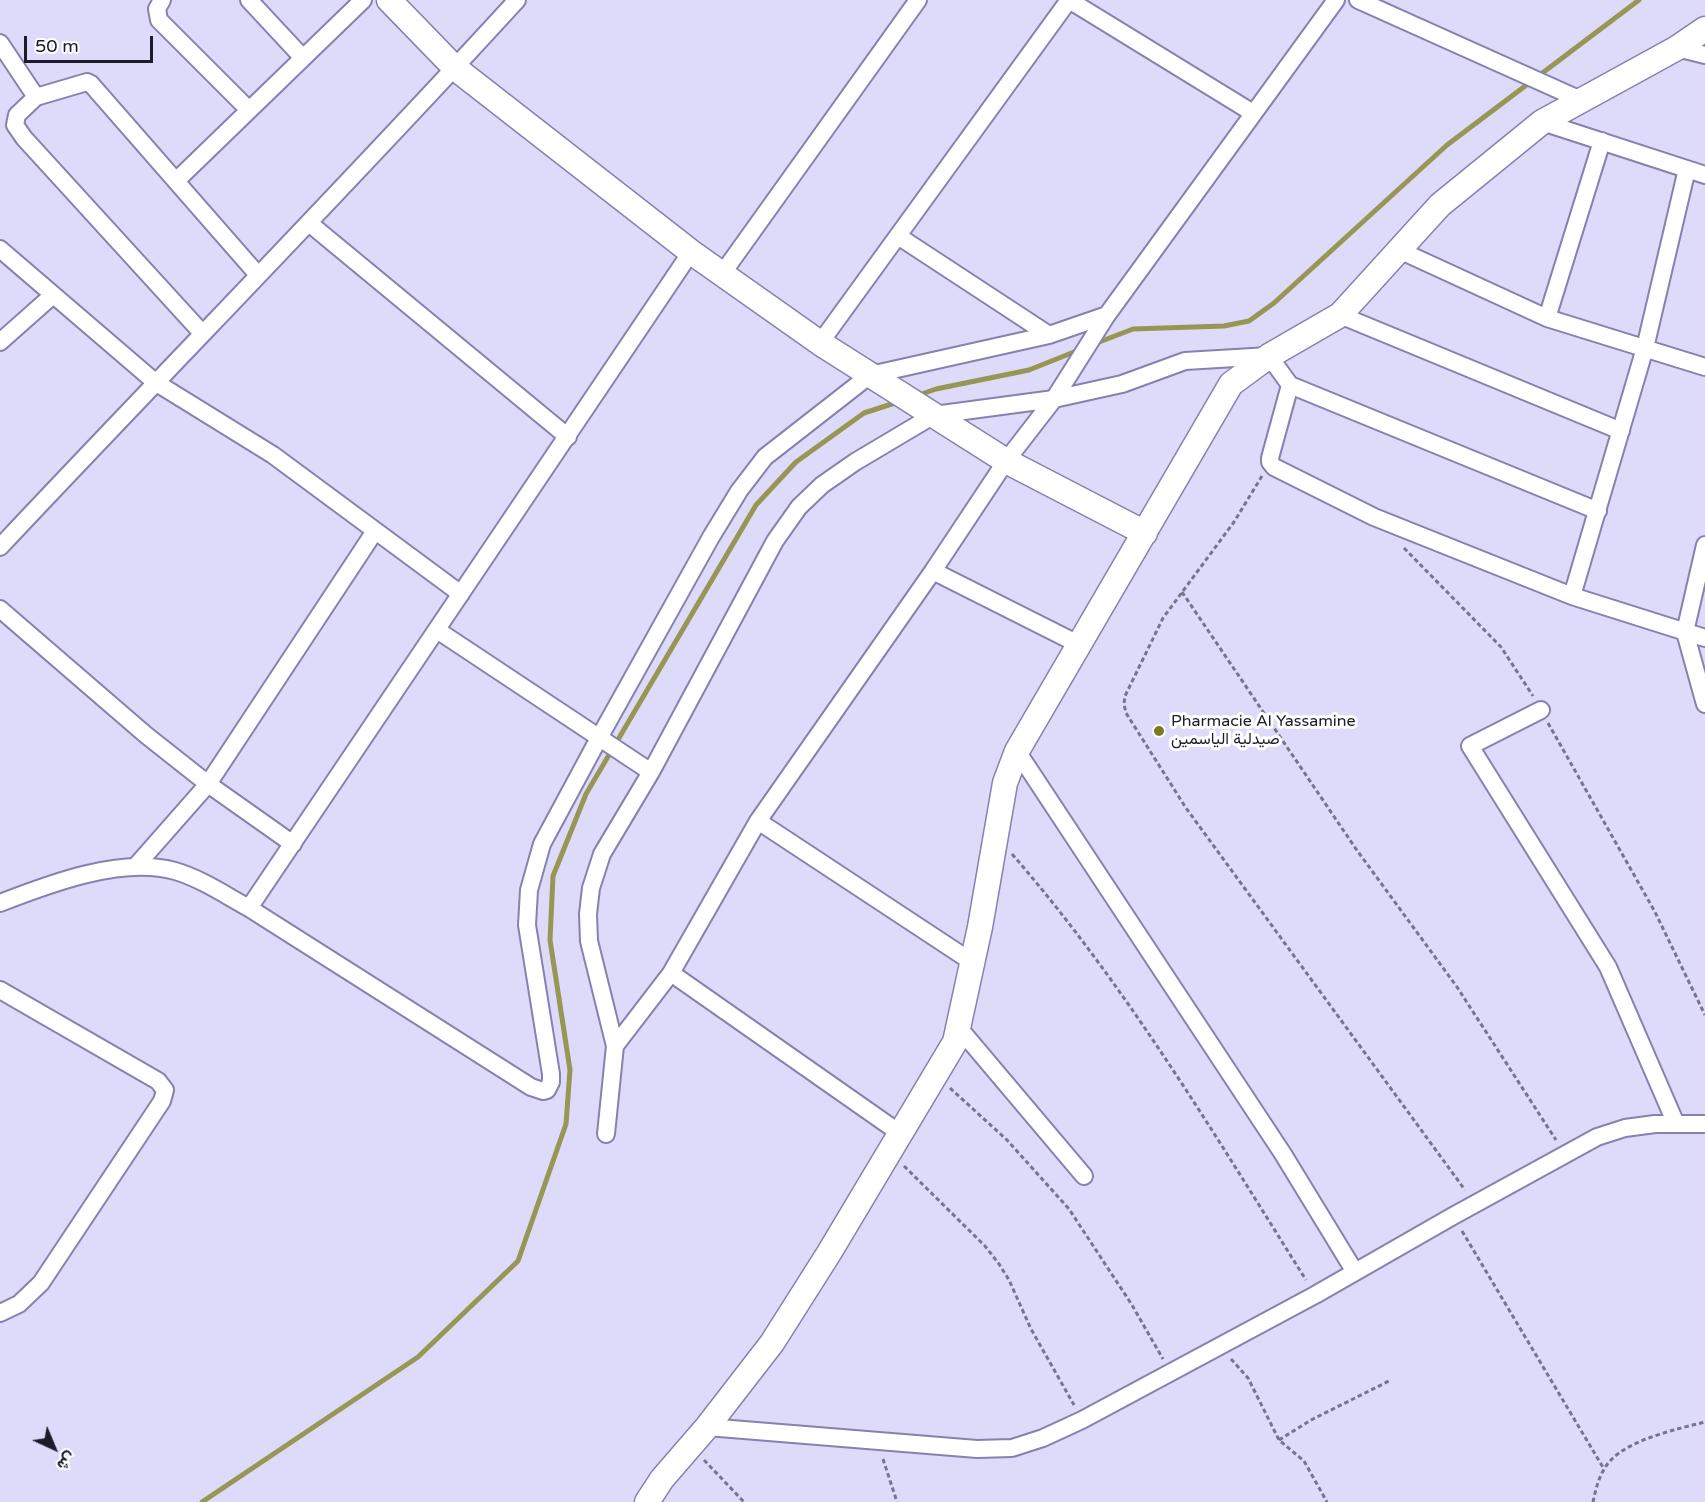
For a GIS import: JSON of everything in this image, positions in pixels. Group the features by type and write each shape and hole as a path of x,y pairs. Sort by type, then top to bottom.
{"street":[{"path":"162,0 157,9 159,20 249,110"},
{"path":"249,0 303,58"},
{"path":"176,181 363,0"},
{"path":"389,0 455,68 692,252 820,344 1006,461 1145,533"},
{"path":"0,547 309,223 516,0"},
{"path":"722,274 917,0"},
{"path":"820,344 1069,0 1253,113"},
{"path":"615,1047 671,972 758,821 933,571 1006,461 1054,399 1107,315 1336,0"},
{"path":"1358,0 1581,100"},
{"path":"647,1502 662,1479 707,1427 772,1343 896,1143 955,1042 980,927 1005,783 1017,751 1231,384 1269,356 1340,315 1440,205 1542,122 1677,48 1705,29"},
{"path":"0,43 36,97"},
{"path":"1677,48 1705,55"},
{"path":"202,333 19,132 15,125 17,115 36,97 87,82 91,84 258,275"},
{"path":"1542,122 1705,175"},
{"path":"1547,318 1602,141"},
{"path":"1572,596 1645,348 1687,169"},
{"path":"309,223 568,437"},
{"path":"898,236 1049,335"},
{"path":"0,249 155,382 273,455 461,594"},
{"path":"1399,250 1547,318 1705,367"},
{"path":"249,908 692,252"},
{"path":"0,342 53,295"},
{"path":"0,903 76,877 135,867 154,867 175,871 205,883 249,908 531,1087 547,1090 551,1082 551,1074 527,925 529,890 542,844 602,740 711,537 739,491 765,457 877,379 1049,335 1107,315"},
{"path":"1340,315 1621,431"},
{"path":"1269,356 1290,385 1598,511"},
{"path":"606,1134 615,1047 589,941 588,914 591,888 602,854 651,772 776,541 799,507 822,485 928,411 1054,399 1122,384 1185,362 1269,356"},
{"path":"1290,385 1270,458 1274,466 1374,517 1572,596 1705,638"},
{"path":"135,867 208,784 375,531"},
{"path":"1705,545 1685,632 1705,704"},
{"path":"933,571 1078,644"},
{"path":"0,609 101,697 208,784 292,844"},
{"path":"437,630 651,772"},
{"path":"1541,710 1470,746 1608,968 1676,1124"},
{"path":"1017,751 1283,1154 1355,1272"},
{"path":"758,821 972,962"},
{"path":"671,972 896,1143"},
{"path":"0,990 159,1081 165,1090 162,1101 41,1282 19,1304 0,1313"},
{"path":"958,1028 1084,1176"},
{"path":"707,1427 977,1449 1012,1448 1042,1438 1082,1420 1315,1295 1597,1137 1625,1128 1705,1124"}],"path":[{"path":"1270,462 1234,522 1163,618 1125,696 1126,713 1186,808 1475,1204"},
{"path":"1397,541 1501,647 1541,710 1655,912 1705,1015"},
{"path":"1182,591 1356,849 1457,987 1565,1154"},
{"path":"995,834 1056,904 1104,969 1184,1087 1315,1295"},
{"path":"936,1074 1007,1140 1069,1209 1132,1305 1170,1372"},
{"path":"896,1143 999,1264 1009,1280 1031,1329 1082,1420"},
{"path":"1453,1216 1604,1469"},
{"path":"1219,1346 1248,1378 1279,1440 1304,1461 1327,1502"},
{"path":"1279,1440 1311,1419 1391,1380"},
{"path":"1593,1502 1595,1489 1604,1469 1612,1459 1640,1442 1705,1422"},
{"path":"877,1440 897,1502"},
{"path":"691,1446 744,1502"}],"waterway":[{"path":"1094,344 1133,329 1224,326 1249,321 1274,303 1447,145 1639,0"},
{"path":"916,396 936,389 1029,370 1079,350"},
{"path":"202,1502 418,1357 518,1261 566,1124 570,1070 550,940 553,876 586,794 756,505 796,462 864,413 898,402"}],"place":[{"name":"Pharmacie Al Yassamine صيدلية الياسمين","path":"1159,731"}]}
